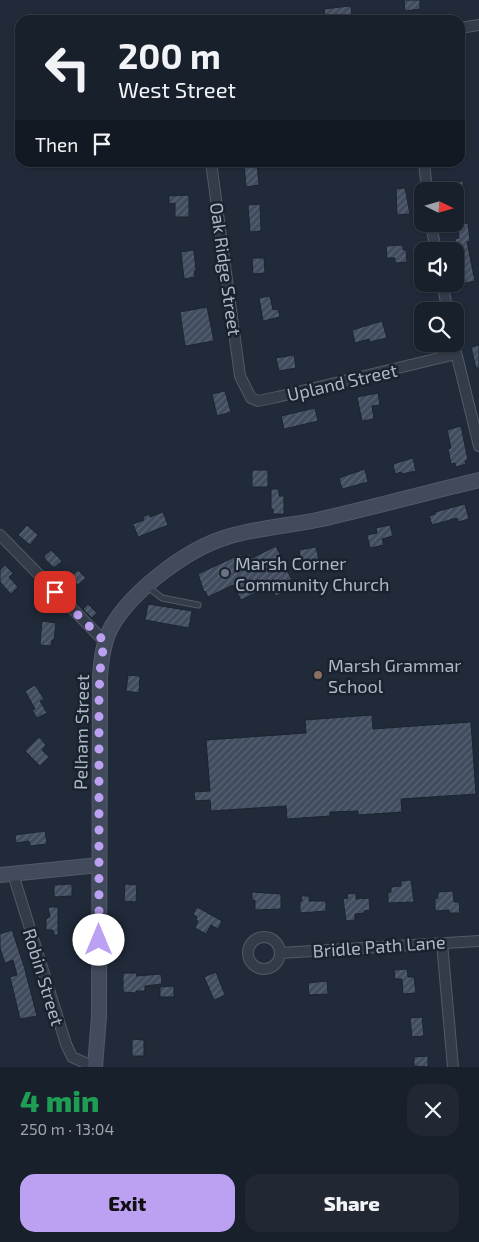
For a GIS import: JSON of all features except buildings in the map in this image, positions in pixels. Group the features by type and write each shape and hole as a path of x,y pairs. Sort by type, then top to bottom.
{"street":[{"path":"465,27 479,25"},
{"name":"Oak Ridge Street","path":"213,167 240,376"},
{"path":"425,167 426,182"},
{"name":"Upland Street","path":"240,376 251,398 258,400 443,352"},
{"path":"456,352 479,446"},
{"name":"Pelham Street","path":"95,1067 99,1016 99,693 101,659 105,642 112,626 122,612 147,586 179,560 225,537 316,520 479,480"},
{"path":"0,534 105,642"},
{"path":"7,874 99,865"},
{"name":"Robin Street","path":"7,874 66,1044 72,1057 95,1067"},
{"name":"Bridle Path Lane","path":"280,953 479,940"},
{"path":"442,943 453,1067"}],"lane":[{"path":"147,586 162,598 198,605"}],"place":[{"name":"Marsh Corner Community Church","path":"225,573"},
{"name":"Marsh Grammar School","path":"318,675"}],"route":[{"path":"55,592 105,642 101,659 99,693 99,940"}]}
